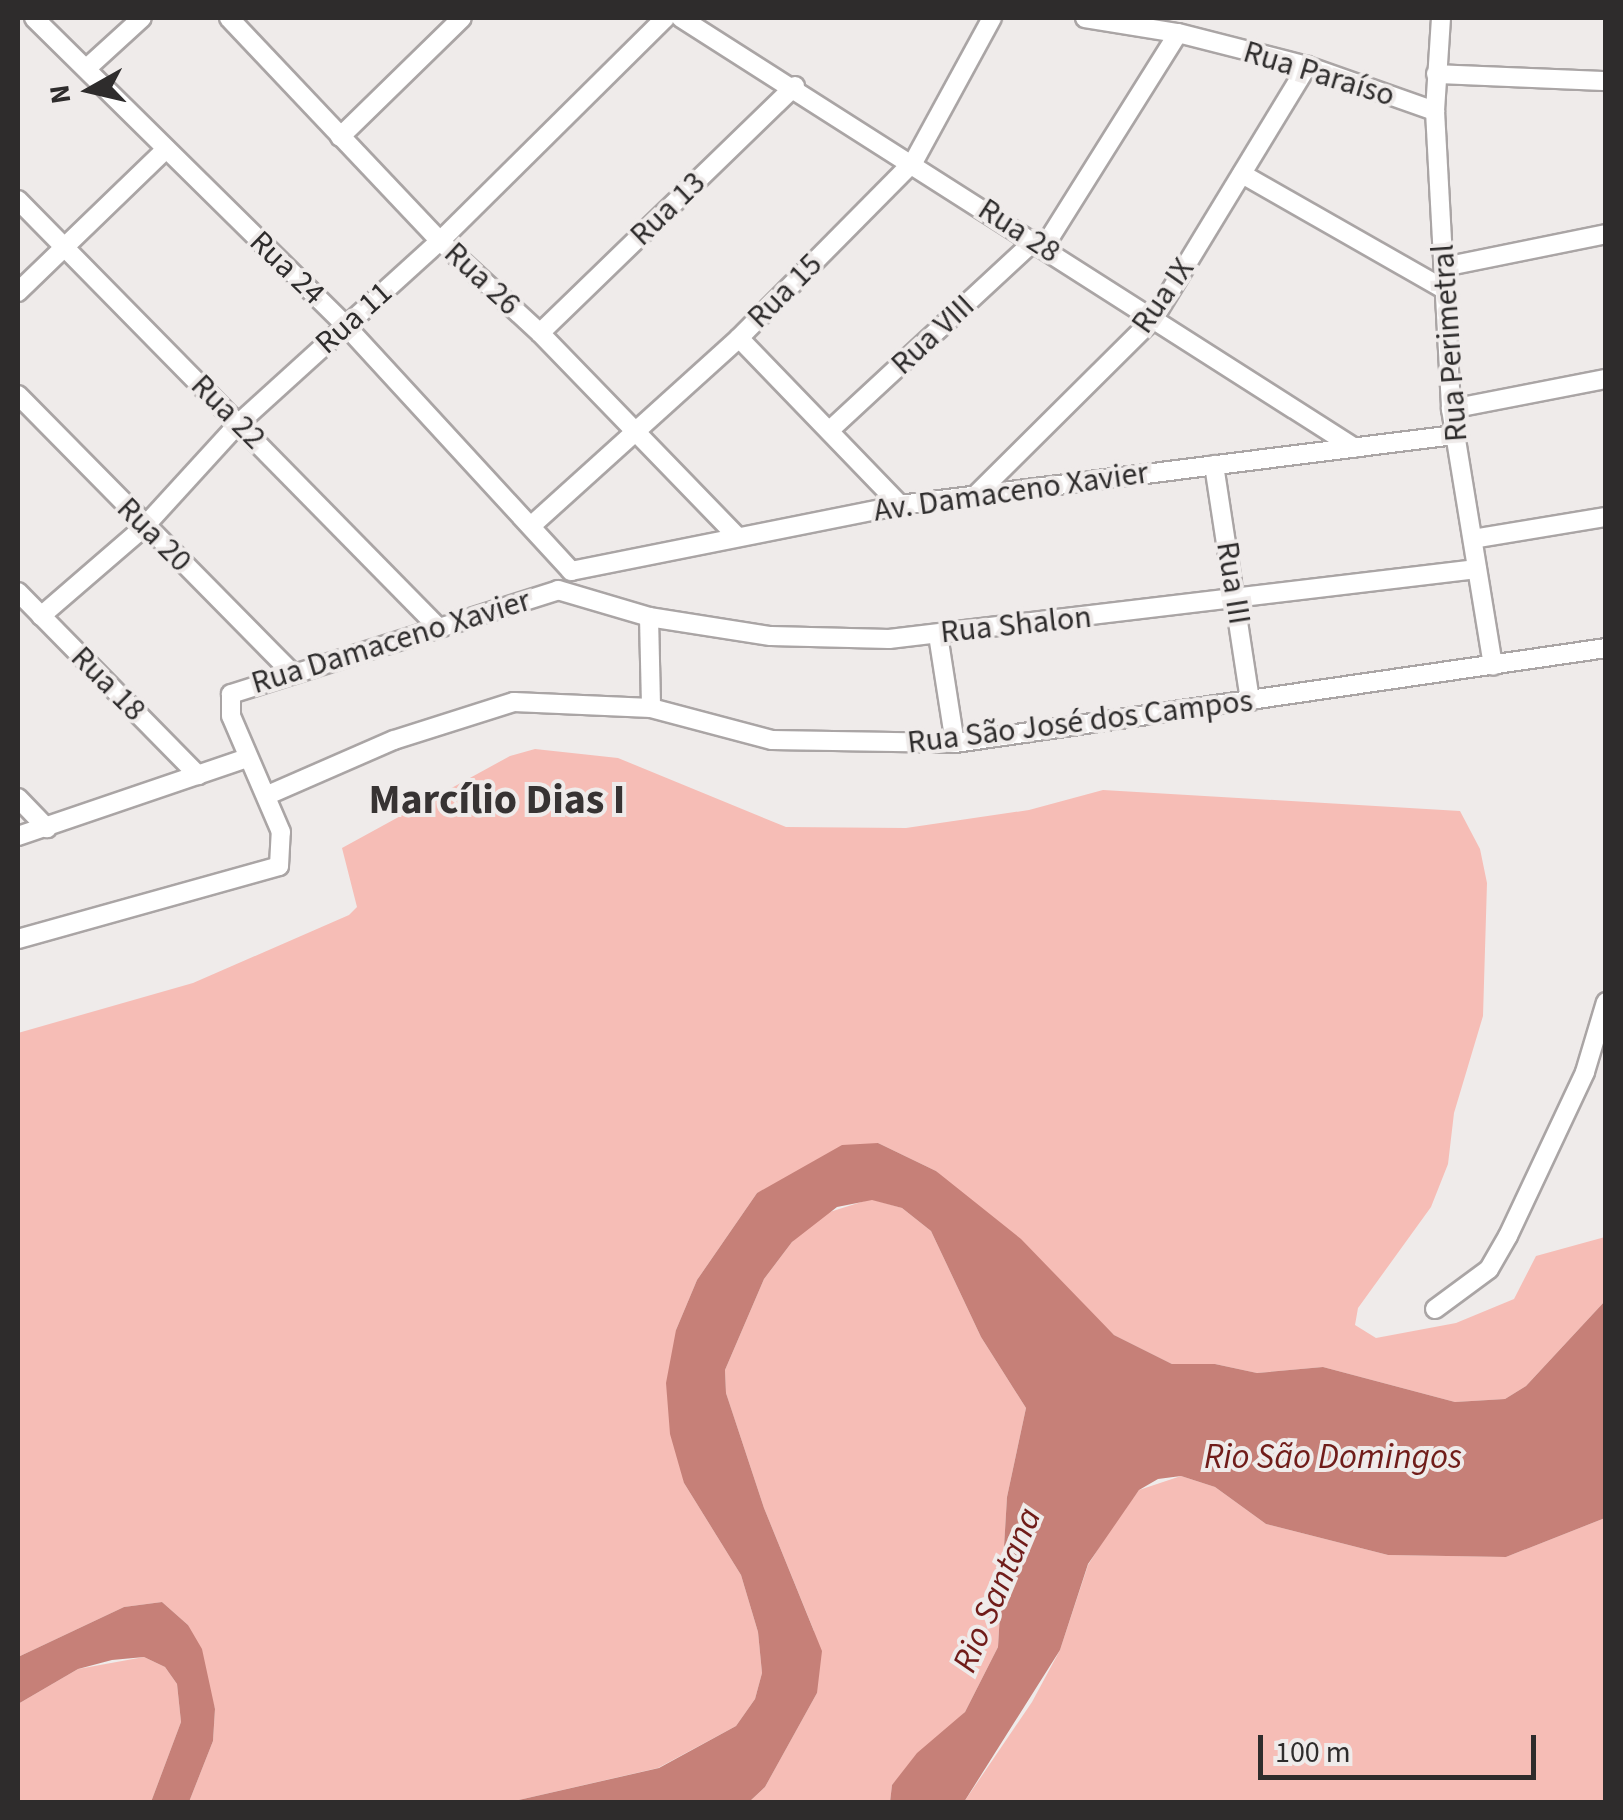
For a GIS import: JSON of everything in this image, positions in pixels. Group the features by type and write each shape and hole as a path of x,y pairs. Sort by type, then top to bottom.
{"street":[{"name":"Rua 24","path":"34,18 346,326 571,572"},
{"path":"87,68 142,18"},
{"name":"Rua 26","path":"229,18 440,241 540,332 738,537"},
{"path":"340,137 462,18"},
{"name":"Rua 11","path":"42,616 144,527 240,423 440,241 665,18"},
{"name":"Rua 28","path":"682,18 914,161 1355,448"},
{"name":"Rua 15","path":"531,526 739,338 914,161 992,18"},
{"name":"Rua Paraíso","path":"1085,18 1178,32 1306,66 1435,110"},
{"name":"Rua Perimetral","path":"1441,18 1435,110 1451,409 1493,666"},
{"name":"Rua VIII","path":"830,430 1039,244 1178,32"},
{"name":"Rua IX","path":"978,494 1154,318 1306,66"},
{"path":"1436,74 1606,81"},
{"name":"Rua 13","path":"540,332 796,86"},
{"path":"18,292 166,150"},
{"path":"1242,174 1444,289"},
{"name":"Rua 22","path":"18,200 436,625"},
{"path":"1444,267 1606,234"},
{"path":"739,338 900,505"},
{"path":"1451,409 1606,379"},
{"name":"Rua 20","path":"18,395 292,673"},
{"name":"Av. Damaceno Xavier","path":"571,572 900,505 1454,434"},
{"name":"Rua III","path":"1214,465 1250,702"},
{"path":"1473,539 1606,516"},
{"name":"Rua Shalon","path":"558,590 649,617 814,640 938,634 1478,569"},
{"path":"558,590 571,572"},
{"name":"Rua Damaceno Xavier","path":"248,758 229,699 241,688 558,590"},
{"name":"Rua 18","path":"18,592 198,775"},
{"path":"649,617 652,708"},
{"path":"938,634 955,743"},
{"name":"Rua São José dos Campos","path":"268,796 394,740 514,702 652,708 772,740 955,743 1606,648"},
{"path":"18,836 248,758 268,796 280,832 279,866 18,939"},
{"path":"18,798 47,828"},
{"path":"1435,1310 1489,1269 1585,1072 1606,1002"},
{"path":"1585,1072 1606,1078"}],"shaded area":[{"path":"535,749 618,758 786,827 906,828 1029,810 1103,790 1460,811 1480,849 1487,883 1483,1016 1454,1113 1448,1164 1431,1207 1358,1308 1355,1325 1376,1338 1456,1323 1514,1299 1536,1256 1605,1237 1605,1301 1526,1386 1505,1399 1455,1402 1323,1367 1257,1373 1215,1364 1172,1364 1114,1335 936,1171 878,1143 757,1193 697,1280 676,1330 684,1483 741,1575 758,1632 762,1673 755,1699 736,1726 658,1768 510,1802 189,1802 213,1741 215,1709 188,1625 162,1602 124,1607 18,1657 18,1033 193,983 349,915 357,907 342,848 510,756"},
{"path":"871,1199 902,1208 931,1231 981,1337 1026,1408 1007,1497 998,1647 965,1712 892,1785 890,1802 749,1802 765,1787 817,1693 814,1631 764,1508 726,1393 725,1370 764,1279 792,1242 820,1215"},
{"path":"1181,1476 1215,1487 1266,1524 1388,1555 1506,1557 1605,1518 1605,1802 964,1802 1032,1702 1060,1650 1088,1565 1117,1519 1139,1490"},
{"path":"144,1657 165,1667 177,1684 181,1722 151,1802 18,1802 18,1704 78,1669"}],"water":[{"name":"Rio São Domingos","path":"878,1143 936,1171 1021,1239 1114,1335 1172,1364 1215,1364 1257,1373 1323,1367 1455,1402 1505,1399 1526,1386 1605,1301 1605,1518 1506,1557 1388,1555 1266,1524 1215,1487 1181,1476 1158,1479 1139,1490 1088,1564 1060,1650 964,1802 890,1802 892,1785 917,1753 965,1712 998,1647 1007,1497 1026,1408 981,1337 931,1231 902,1208 872,1200 837,1207 792,1242 764,1279 725,1370 726,1393 764,1508 822,1651 817,1693 765,1787 749,1802 510,1802 659,1768 736,1726 755,1699 762,1673 758,1632 741,1575 684,1483 670,1434 666,1383 676,1330 697,1280 757,1193 842,1145"},
{"path":"162,1602 188,1625 202,1649 215,1709 213,1741 189,1802 151,1802 181,1722 177,1684 165,1667 144,1657 112,1660 78,1669 18,1704 18,1657 124,1607"}],"district":[{"name":"Marcílio Dias I","path":"497,800"}],"water label":[{"name":"Rio Santana","path":"997,1590"}]}
